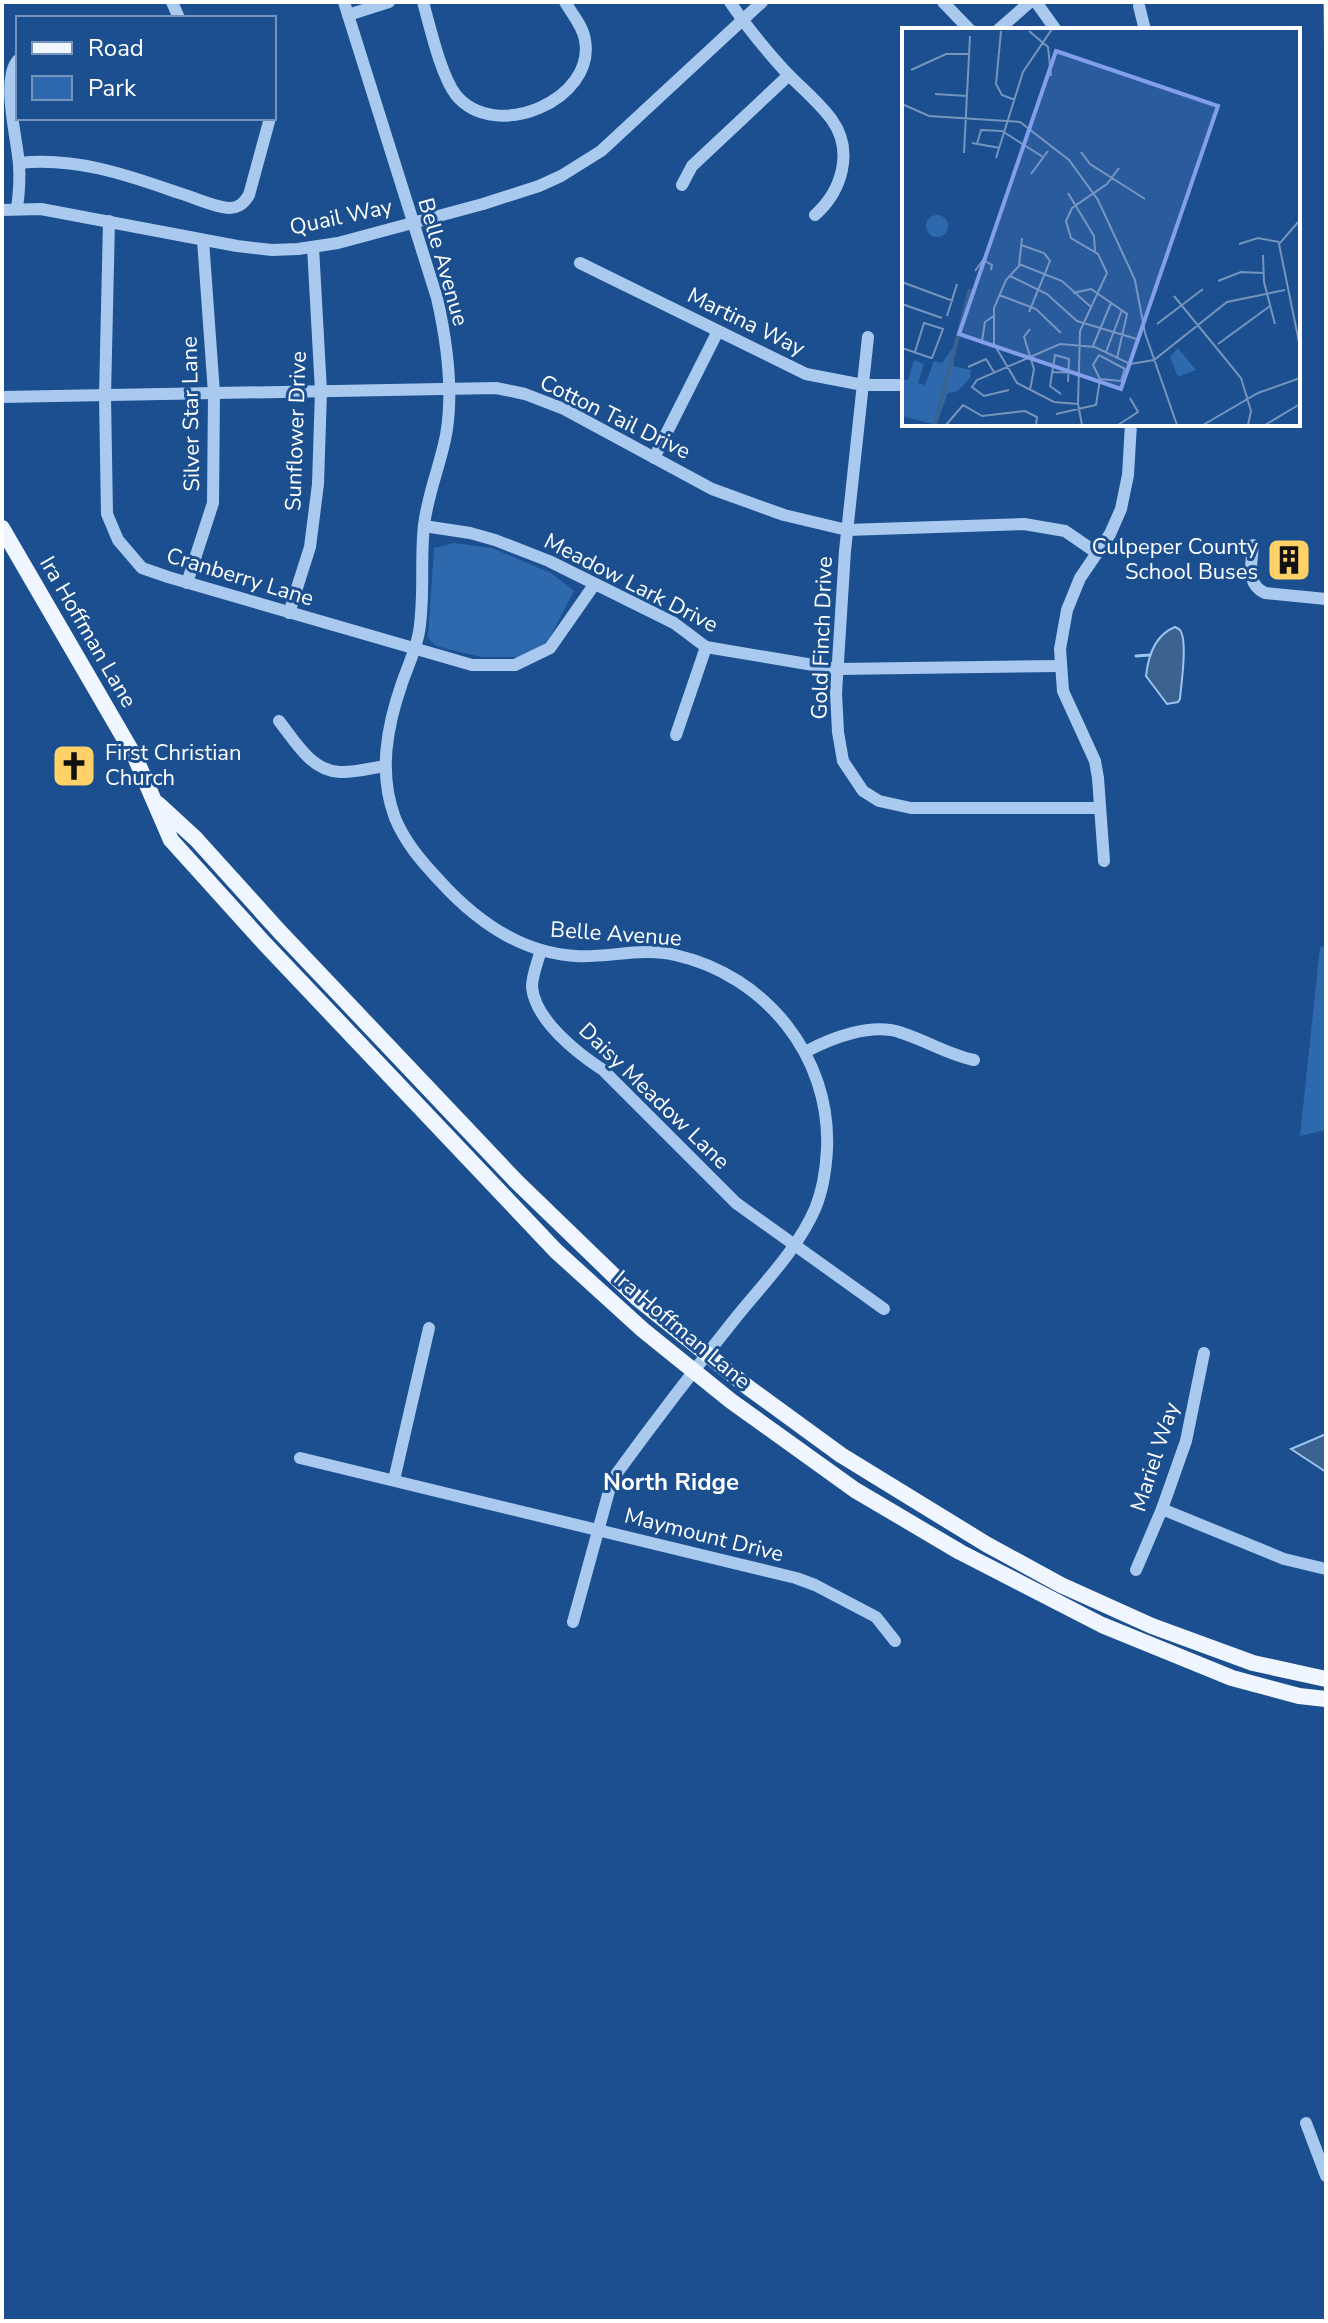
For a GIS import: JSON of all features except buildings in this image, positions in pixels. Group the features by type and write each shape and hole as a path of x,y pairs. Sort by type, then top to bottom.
{"main road":[{"name":"Ira Hoffman Lane","path":"2,528 135,757 171,840 265,944 556,1251 643,1330 731,1401 855,1490 960,1552 1102,1625 1232,1678 1299,1696 1326,1699"},
{"name":"Ira Hoffman Lane","path":"154,801 196,839 517,1182 637,1298 749,1388 841,1455 986,1544 1061,1585 1152,1626 1253,1663 1326,1679"}],"street":[{"path":"346,8 389,2"},
{"path":"423,2 455,95 475,111 507,117 547,103 569,90 580,75 585,41 582,29 565,2"},
{"path":"730,2 789,75 830,117 841,139 841,176 828,201 815,215"},
{"name":"Quail Way","path":"2,210 41,209 260,249 338,243 539,186 582,165 641,115 762,2"},
{"path":"943,2 968,28"},
{"path":"1000,28 1030,2"},
{"path":"1036,2 1055,28"},
{"path":"1139,6 1144,28"},
{"name":"Belle Avenue","path":"346,8 440,313 449,388 446,434 430,487 424,526 422,609 418,638 389,730 385,766 387,791 396,820 418,858 461,905 508,937 541,950 577,956 676,955 715,968 749,987 781,1017 805,1052 827,1116 827,1161 817,1205 794,1245 693,1371 617,1473 609,1491 573,1622"},
{"path":"16,63 11,72 12,111 19,163 17,208"},
{"path":"682,185 692,166 789,75"},
{"path":"19,163 51,161 80,164 234,208 249,195 269,120"},
{"name":"Cranberry Lane","path":"109,221 105,396 107,514 118,540 142,568 472,665 515,665 550,648 594,585"},
{"name":"Silver Star Lane","path":"187,583 213,503 214,393 203,240"},
{"name":"Sunflower Drive","path":"289,613 310,547 318,484 321,391 313,247"},
{"name":"Martina Way","path":"580,263 806,374 863,385 902,385"},
{"path":"654,458 718,331"},
{"name":"Gold Finch Drive","path":"868,337 847,530 837,669 838,732 843,761 863,791 879,801 911,808 1100,808"},
{"name":"Cotton Tail Drive","path":"2,397 496,388 525,394 564,409 712,489 784,515 847,530 1024,524 1065,531 1097,553"},
{"path":"1104,861 1095,761 1063,691 1060,649 1067,610 1080,578 1110,534 1121,509 1128,475 1131,426"},
{"name":"Meadow Lark Drive","path":"424,526 470,533 549,561 674,623 706,647 837,669 1061,666"},
{"path":"1253,545 1251,579 1259,590 1326,599"},
{"path":"676,735 706,647"},
{"path":"279,721 305,754 322,768 340,772 385,766"},
{"name":"Daisy Meadow Lane","path":"541,950 532,984 537,1007 580,1056 603,1070 636,1101 736,1203 884,1309"},
{"path":"805,1052 828,1040 865,1031 898,1031 959,1057 974,1060"},
{"path":"394,1480 429,1328"},
{"name":"Mariel Way","path":"1136,1570 1186,1441 1204,1353"},
{"name":"Maymount Drive","path":"300,1458 806,1582 876,1617 895,1641"},
{"path":"1162,1509 1284,1559 1326,1569"},
{"path":"1306,2123 1326,2176"}],"green space":[{"path":"454,543 492,548 551,573 574,591 548,641 522,657 481,657 436,646 428,638 434,548"},
{"path":"1326,946 1326,1130 1300,1136 1320,947"}],"shaded area":[{"path":"1175,627 1180,630 1184,643 1180,699 1167,704 1146,676 1154,647 1162,635"},
{"path":"1326,1434 1326,1472 1291,1449"}],"waterway":[{"path":"1325,2 1326,87"},
{"path":"1136,656 1150,655"}],"place":[{"name":"Culpeper County School Buses","path":"1289,560"},
{"name":"First Christian Church","path":"74,766"}],"district":[{"name":"North Ridge","path":"671,1482"}]}
